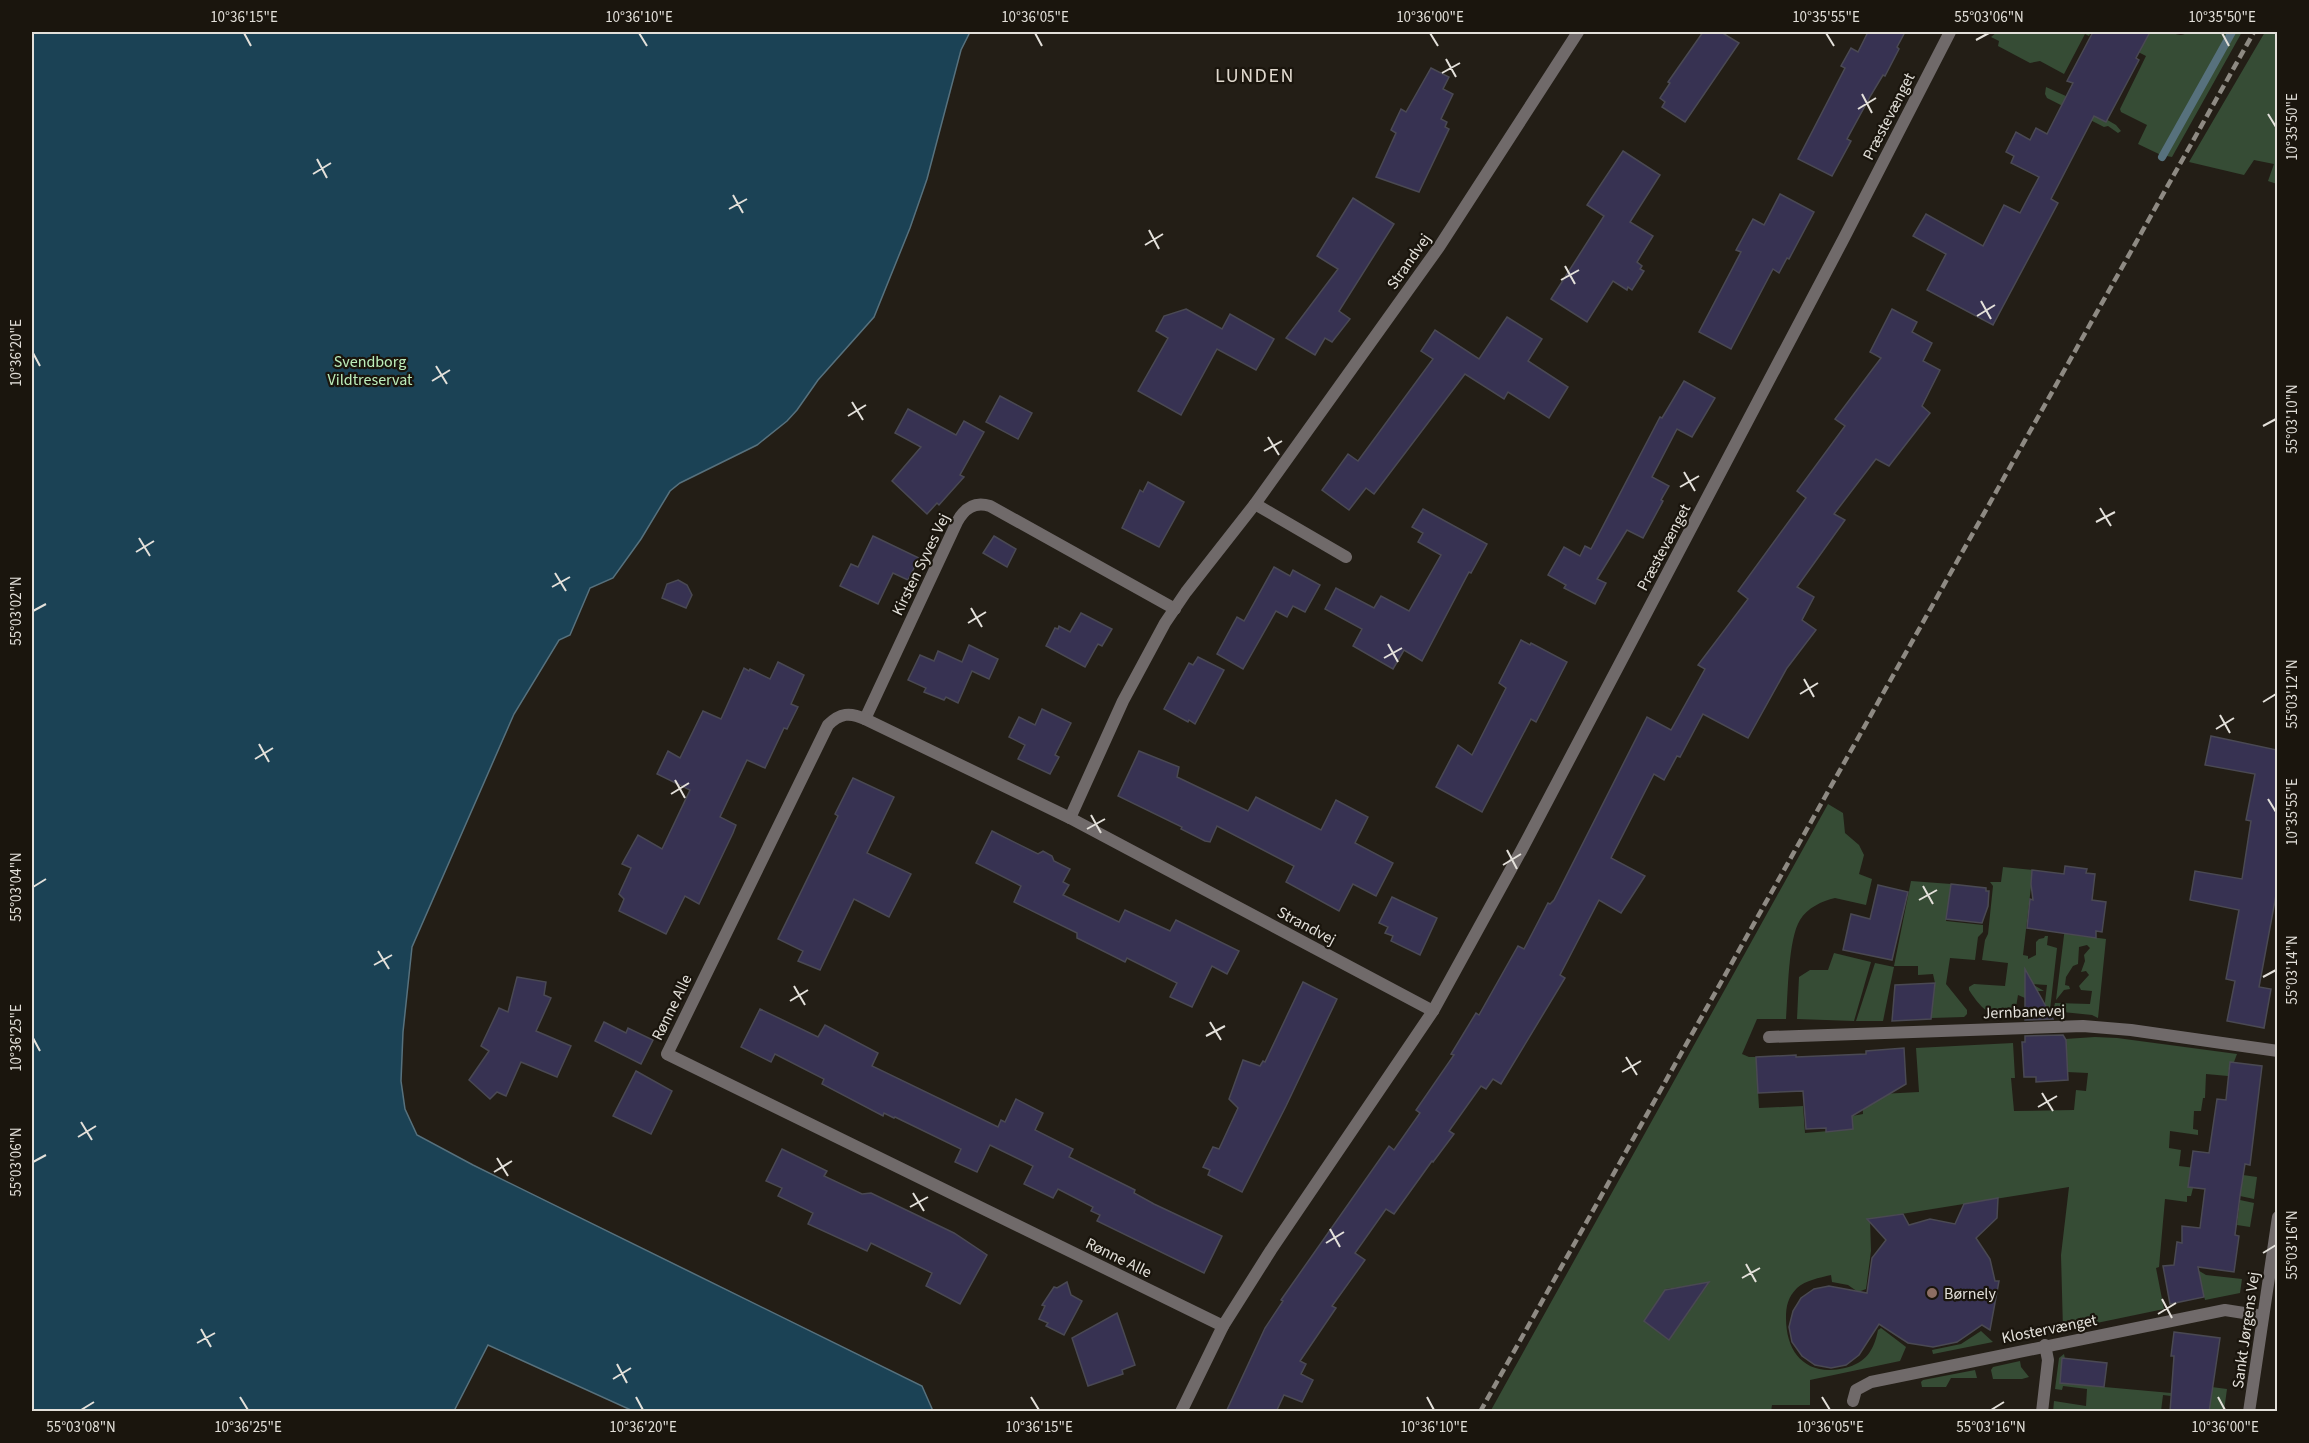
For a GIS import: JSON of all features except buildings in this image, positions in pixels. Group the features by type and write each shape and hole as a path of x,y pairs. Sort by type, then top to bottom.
{"street":[{"name":"Strandvej","path":"1433,1011 1070,818 1123,701 1175,609 1255,504 1439,247 1578,32"},
{"name":"Præstevænget","path":"1433,1011 1527,840 1950,32"},
{"path":"1255,504 1346,557"},
{"name":"Kirsten Syves Vej","path":"865,718 957,522 973,505 990,506 1175,609"},
{"name":"Rønne Alle","path":"1070,818 865,718 847,714 840,715 828,725 667,1054 1222,1326"},
{"path":"1180,1412 1222,1326 1317,1179 1433,1011"},
{"name":"Jernbanevej","path":"1770,1037 2084,1026 2131,1030 2277,1051"},
{"name":"Sankt Jørgens Vej","path":"2249,1412 2277,1217"},
{"name":"Klostervænget","path":"1852,1401 1856,1390 1871,1382 2045,1345 2224,1310 2263,1316"},
{"path":"2042,1412 2048,1360 2045,1345"}],"green space":[{"path":"2155,31 2181,35 2188,32 2242,32 2172,157 2161,155 2138,144 2147,125 2121,112 2120,109 2146,56 2099,32 2124,32 2143,41 2147,32"},
{"path":"1997,32 2091,32 2089,36 2085,34 2064,74 2040,61 2030,63 1998,46 1999,41 1991,37"},
{"path":"2265,32 2277,32 2277,184 2268,181 2274,164 2254,160 2244,175 2189,162"},
{"path":"2046,87 2116,125 2121,131 2118,133 2108,126 2104,127 2047,98"},
{"path":"1828,804 1843,813 1845,833 1859,845 1864,855 1859,874 1872,879 1866,905 1835,898 1815,906 1800,920 1791,953 1786,1019 1757,1019 1742,1054 1756,1057 1759,1108 1803,1106 1805,1133 1853,1129 1852,1116 1863,1114 1862,1095 1919,1092 1916,1048 2013,1043 2015,1078 2011,1078 2014,1111 2074,1110 2076,1090 2086,1091 2088,1073 2067,1072 2065,1039 2117,1038 2237,1054 2234,1062 2230,1062 2228,1076 2206,1074 2205,1098 2203,1098 2201,1111 2194,1111 2193,1129 2198,1130 2198,1135 2170,1131 2169,1148 2181,1150 2179,1166 2204,1169 2191,1169 2188,1187 2193,1188 2191,1196 2187,1196 2187,1202 2165,1199 2159,1267 2156,1268 2164,1309 2063,1330 2061,1255 2069,1187 1870,1219 1871,1251 1866,1289 1858,1292 1848,1285 1832,1282 1831,1275 1801,1285 1791,1295 1787,1306 1787,1331 1790,1342 1801,1360 1810,1366 1832,1370 1852,1366 1864,1359 1881,1328 1906,1347 1900,1361 1810,1380 1810,1405 1772,1405 1771,1412 1490,1412","holes":["1709,1283 1669,1340 1644,1321 1666,1289"]},
{"path":"2003,867 2033,870 2023,955 2028,956 2028,959 2036,955 2036,942 2045,936 2048,936 2047,945 2057,948 2050,1010 2044,1010 2047,985 2032,984 2044,991 2025,991 2025,998 2018,995 2015,1013 2007,1016 1988,1012 1969,990 1969,987 1974,984 2005,986 2008,963 1982,960 1988,934 1993,886 1990,882 2001,882"},
{"path":"1911,881 1951,884 1946,921 1983,925 1983,932 1978,937 1975,960 1950,958 1946,984 1967,1010 1964,1017 1931,1018 1935,983 1933,974 1918,975 1918,966 1894,966"},
{"path":"2066,919 2068,934 2106,939 2098,1018 2092,1015 2053,1011 2055,1003 2090,1004 2092,991 2081,990 2079,986 2089,975 2086,971 2081,972 2085,961 2084,955 2090,948 2087,945 2079,947 2078,964 2073,966 2066,977 2065,985 2070,989 2064,990 2056,1000"},
{"path":"1834,953 1871,962 1854,1021 1797,1019 1799,977 1810,970 1828,970"},
{"path":"1875,963 1894,967 1883,1021 1856,1021"},
{"path":"2208,1170 2257,1177 2254,1199 2240,1196 2242,1180"},
{"path":"2240,1200 2254,1203 2250,1227 2237,1225"},
{"path":"2196,1269 2206,1275 2242,1279 2240,1293 2205,1300"},
{"path":"1981,1331 1993,1342 1933,1354 1932,1350 1961,1344"},
{"path":"2064,1354 2060,1383 2171,1393 2173,1382 2227,1389 2224,1411 2209,1411 2163,1395 2161,1411 2165,1411 2053,1412 2054,1401 2086,1406 2087,1389 2063,1386 2062,1390 2055,1389 2059,1358"},
{"path":"2020,1361 2021,1367 2029,1377 1993,1379 1991,1370 1993,1367"},
{"path":"1975,1370 1977,1378 1951,1378 1946,1387 1922,1387 1923,1380"}],"water":[{"name":"Svendborg Vildtreservat","path":"32,32 970,32 961,50 927,179 874,317 818,380 787,421 757,445 680,483 670,491 641,539 613,578 590,588 570,635 559,640 514,714 412,947 403,1032 401,1081 405,1109 417,1135 473,1165 922,1386 933,1411 633,1411 488,1345 454,1411 32,1411"}],"waterway":[{"path":"2162,157 2232,32"}],"railway":[{"path":"1480,1412 2254,32"}],"place":[{"name":"Børnely","path":"1932,1293"}],"district":[{"name":"LUNDEN","path":"1255,75"}]}
